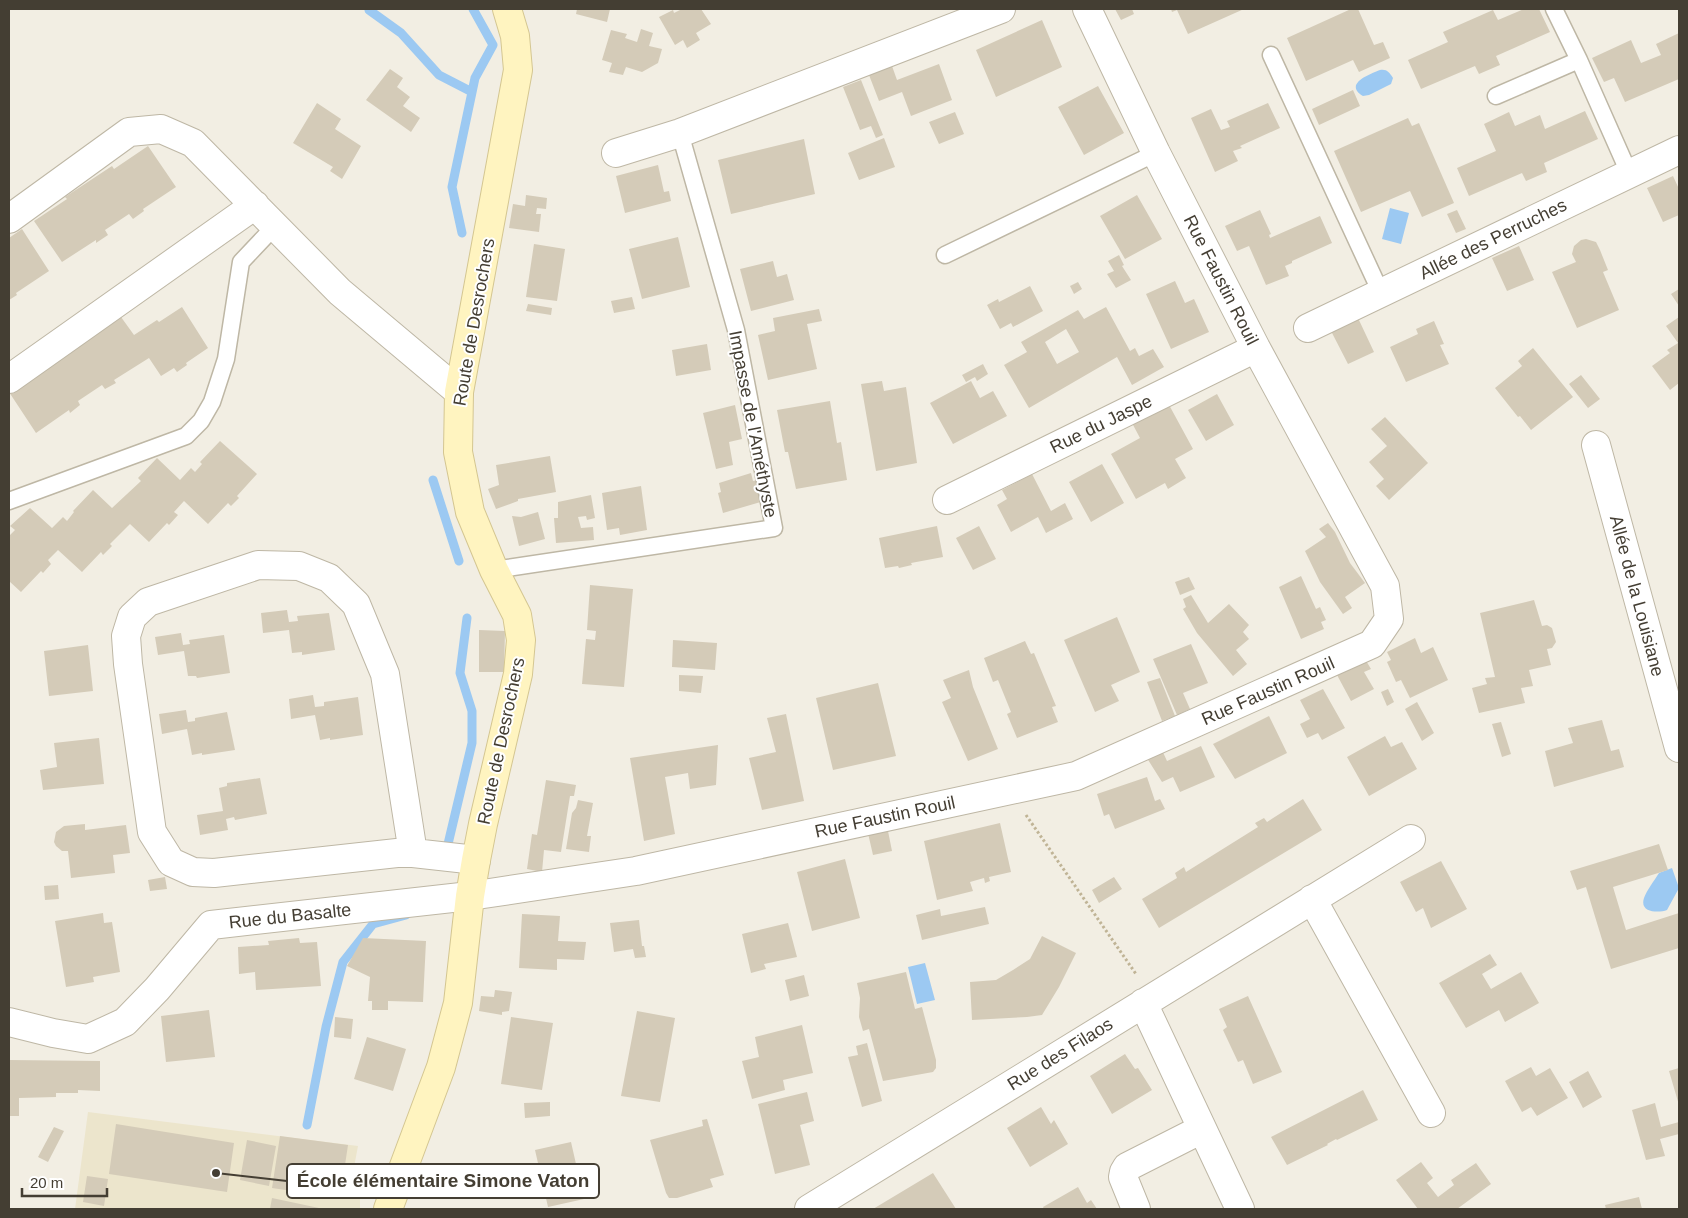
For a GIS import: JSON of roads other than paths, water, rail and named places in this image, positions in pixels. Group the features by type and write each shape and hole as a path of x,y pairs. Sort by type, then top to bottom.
{"street":[{"name":"Route de Desrochers","path":"388,1209 441,1068 458,1003 476,860 518,674 521,640 518,615 494,570 470,512 458,452 458,392 518,70 515,36 507,9"},
{"path":"616,153 680,134 1001,9"},
{"name":"Rue Faustin Rouil","path":"470,896 636,871 1076,776 1372,644 1389,620 1384,586 1256,348 1156,154 1087,9"},
{"path":"9,219 129,132 161,129 193,143 340,292 458,392"},
{"name":"Allée des Perruches","path":"1308,328 1679,150"},
{"path":"9,379 255,205"},
{"name":"Rue du Jaspe","path":"947,500 1256,348"},
{"name":"Allée de la Louisiane","path":"1596,444 1679,748"},
{"path":"413,853 385,674 356,604 329,578 299,566 258,565 148,602 132,617 126,636 128,664 152,832 171,862 193,872 214,873 397,853 476,860"},
{"name":"Rue des Filaos","path":"818,1207 1148,1000 1410,839"},
{"name":"Rue du Basalte","path":"9,1022 88,1039 126,1022 157,989 211,925 470,896"},
{"path":"1312,899 1431,1114"},
{"path":"1148,1000 1202,1129 1240,1209"},
{"path":"1136,1209 1123,1177 1128,1167 1202,1129"}],"lane":[{"path":"1554,9 1579,60 1629,173"},
{"path":"1271,55 1381,293"},
{"path":"1496,96 1579,60"},
{"name":"Impasse de l'Améthyste","path":"494,570 774,528 736,330 680,134"},
{"path":"945,255 1156,154"},
{"path":"9,501 186,436 201,421 212,402 226,359 241,262 275,226"}],"water":[{"path":"1380,70 1390,74 1393,78 1391,84 1369,95 1363,96 1358,92 1356,87 1360,80"},
{"path":"1390,208 1409,213 1401,244 1382,239"},
{"path":"1672,868 1679,888 1667,910 1659,912 1647,909 1643,903 1649,889 1659,873"},
{"path":"925,963 935,1000 917,1004 908,967"}],"waterway":[{"path":"462,233 452,187 475,78 493,45 473,9"},
{"path":"369,10 401,33 439,75 472,92"},
{"path":"433,480 459,561"},
{"path":"448,844 472,743 472,711 460,673 467,618"},
{"path":"307,1125 326,1027 343,962 373,924 406,915"}],"place":[{"name":"École élémentaire Simone Vaton","path":"216,1173"}]}
